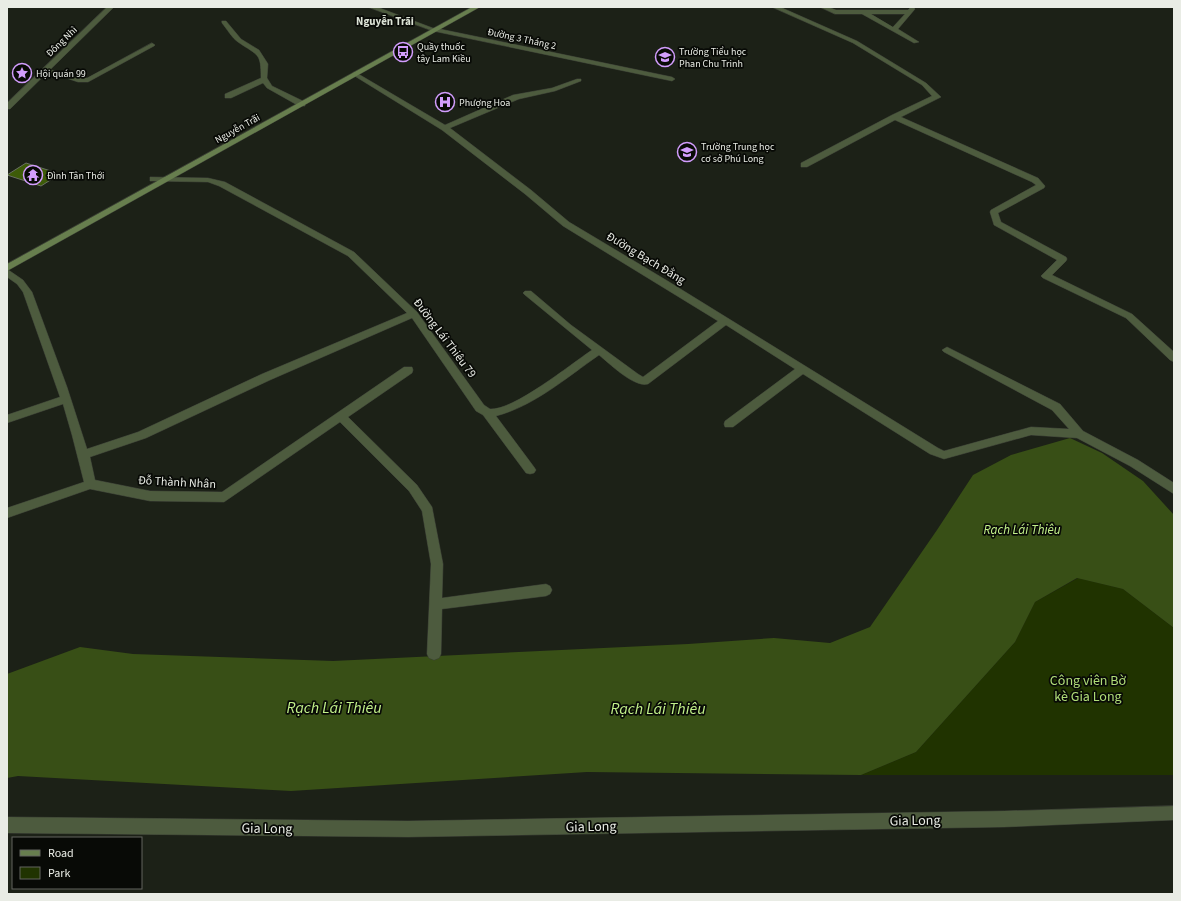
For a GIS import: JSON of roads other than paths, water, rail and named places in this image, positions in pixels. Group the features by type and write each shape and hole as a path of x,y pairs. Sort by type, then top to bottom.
{"main road":[{"name":"Nguyễn Trãi","path":"7,268 466,7"},
{"name":"Nguyễn Trãi","path":"7,259 153,179 298,102 355,74 477,7"}],"street":[{"name":"Đông Nhì","path":"7,107 111,7"},
{"name":"Đường 3 Tháng 2","path":"371,7 435,30 672,79"},
{"path":"775,7 855,42 924,84 937,97 895,117 804,165"},
{"path":"823,7 835,12 912,9"},
{"path":"894,30 912,9"},
{"path":"862,12 916,42"},
{"path":"224,22 239,40 257,51 265,64 265,79 270,87 298,102"},
{"path":"42,72 64,75 78,80 88,80 152,45"},
{"name":"Đường Bạch Đằng","path":"355,74 445,128 528,192 566,224 934,451 944,455 1031,431 1079,434"},
{"path":"228,96 265,79"},
{"path":"445,128 516,97 526,94 550,91 579,80"},
{"path":"895,117 1035,180 1041,186 994,212 997,223 1063,259 1046,276 1129,316 1174,358"},
{"name":"Đường Lái Thiêu 79","path":"153,179 208,180 222,184 351,254 414,314 480,408 487,412 530,470"},
{"path":"7,272 20,282 27,292 66,399 84,455 90,484 7,513"},
{"path":"528,293 634,377 644,381 725,321"},
{"path":"84,455 142,435 266,377 414,314"},
{"path":"487,412 497,413 512,408 600,350"},
{"path":"946,350 1056,407 1079,434 1134,463 1174,489"},
{"path":"729,424 803,369"},
{"name":"Đỗ Thành Nhân","path":"90,484 150,496 224,497 408,370"},
{"path":"7,419 66,399"},
{"path":"341,417 413,488 428,510 437,564 434,654"},
{"path":"436,604 546,590"},
{"name":"Gia Long","path":"7,825 408,829 1004,819 1174,813"}],"water":[{"name":"Rạch Lái Thiêu","path":"1070,438 1102,453 1143,481 1174,515 1174,628 1123,589 1077,578 1035,602 1015,642 916,752 861,775 587,772 291,791 18,776 7,778 7,674 80,647 133,654 333,661 688,644 774,638 830,643 870,627 973,475 1011,455"}],"place":[{"name":"Quầy thuốc tây Lam Kiều","path":"403,52"},
{"name":"Trường Tiểu học Phan Chu Trinh","path":"665,57"},
{"name":"Hội quán 99","path":"22,73"},
{"name":"Phượng Hoa","path":"445,102"},
{"name":"Trường Trung học cơ sở Phú Long","path":"687,152"},
{"name":"Đình Tân Thới","path":"33,175"}],"district":[{"name":"Nguyễn Trãi","path":"385,21"}],"park label":[{"name":"Công viên Bờ kè Gia Long","path":"1088,688"}]}
